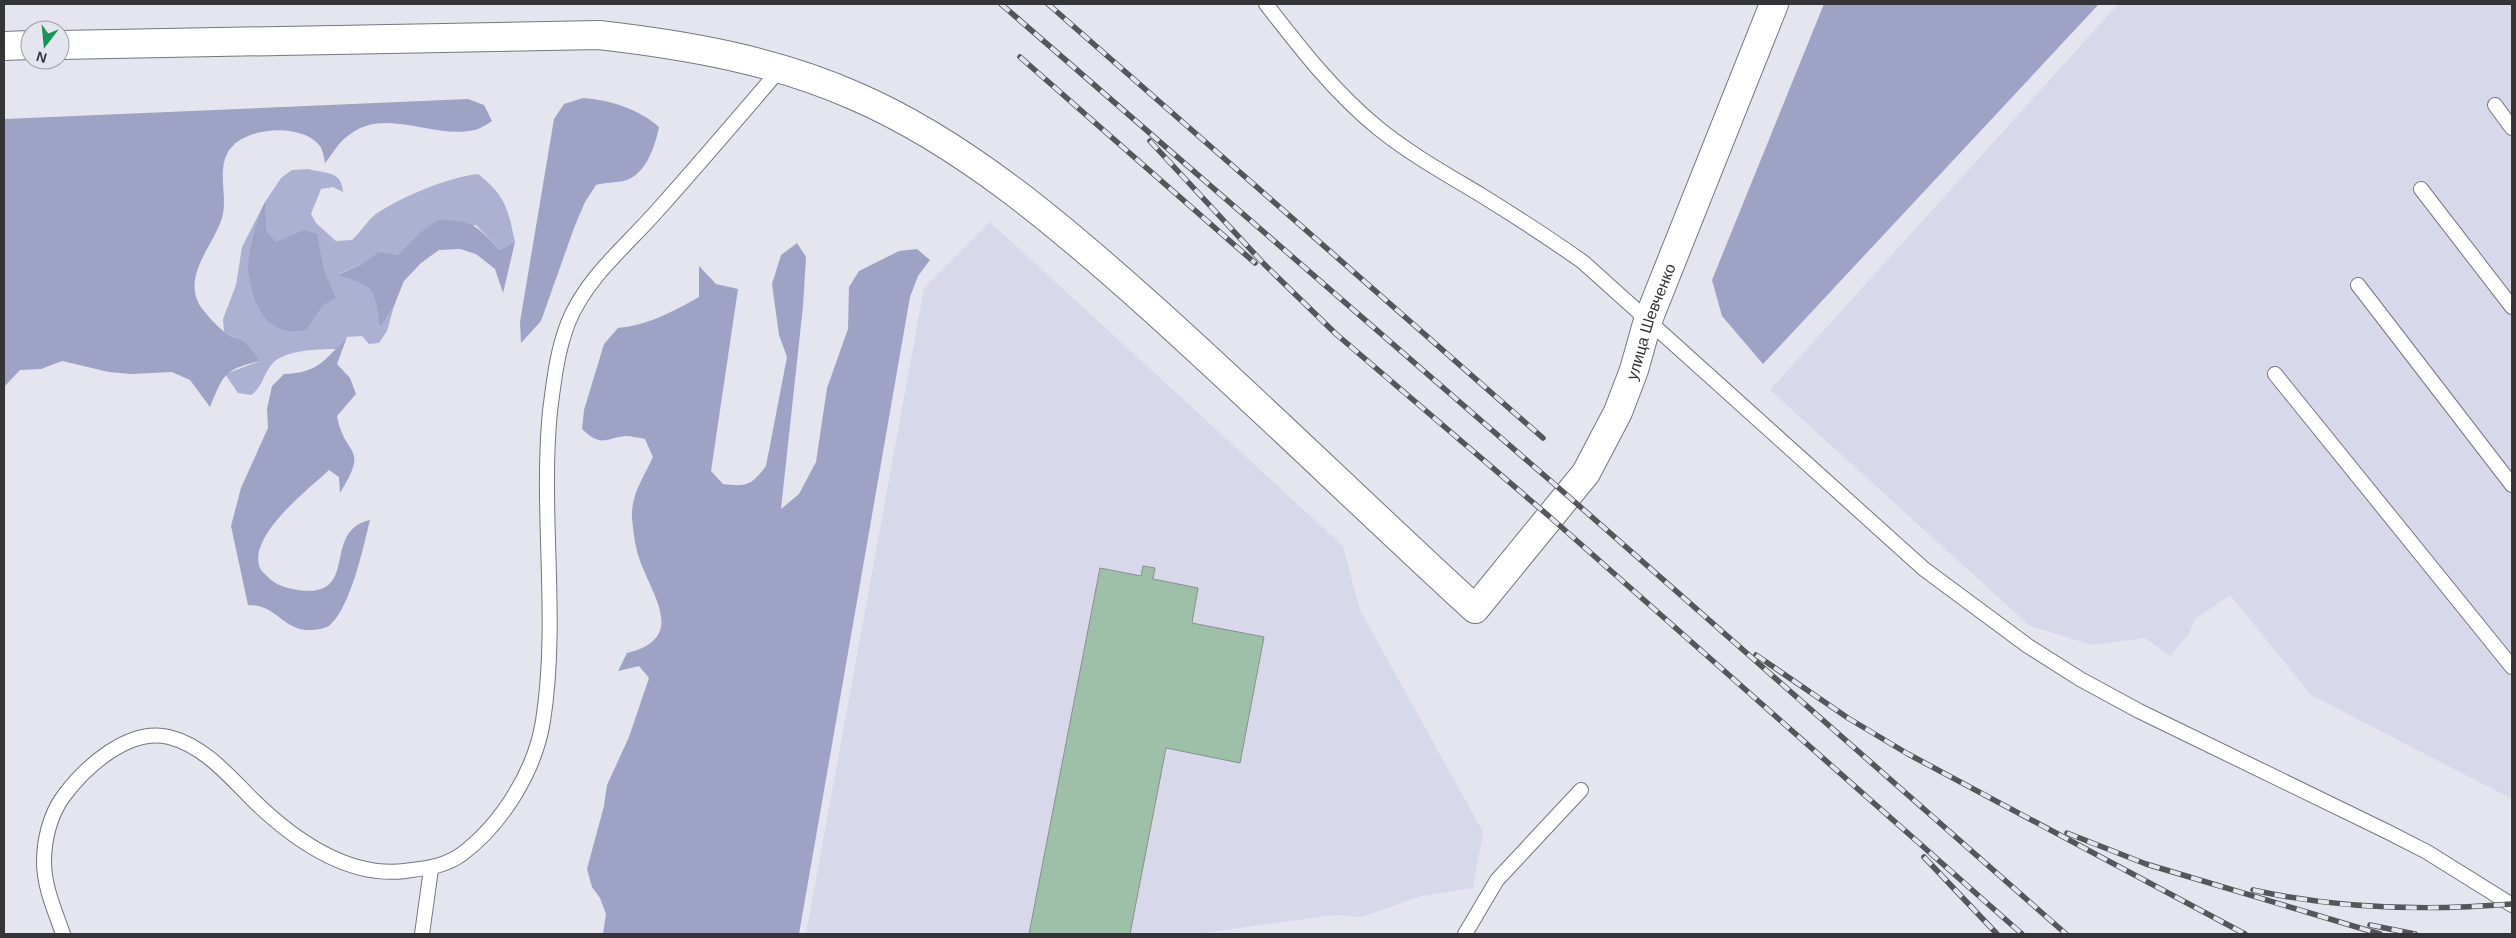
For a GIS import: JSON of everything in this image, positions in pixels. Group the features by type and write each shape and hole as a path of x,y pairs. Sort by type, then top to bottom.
{"street":[{"name":"улица Шевченко","path":"781,68 855,96 921,129 1057,224 1227,375 1300,447 1475,609 1586,473 1618,412 1634,370 1648,320 1774,4"},
{"path":"70,45 599,35 664,43 781,68"},
{"path":"4,46 20,45"}],"lane":[{"path":"1266,4 1312,62 1338,91 1378,128 1422,160 1540,232 1583,262 1924,568 2028,646 2080,679 2139,711 2427,852 2512,905"},
{"path":"63,934 48,892 44,864 46,838 53,817 62,798 101,759 124,742 146,735 168,736 208,756 285,829 313,849 353,864 390,873 431,869 458,857 481,839 507,806 530,765 543,724 548,636 547,443 556,358 570,319 608,260 659,209 781,68"},
{"path":"2495,105 2512,128"},
{"path":"2421,189 2512,307"},
{"path":"2358,285 2512,485"},
{"path":"2275,374 2512,667"},
{"path":"1465,934 1497,880 1582,790"},
{"path":"422,934 431,869"}],"shaded area":[{"path":"1824,4 2099,4 1763,364 1722,316 1712,280"},
{"path":"2118,4 2512,4 2512,799 2311,695 2230,595 2194,620 2189,634 2170,656 2145,638 2092,645 2030,626 1770,390"},
{"path":"583,98 624,106 642,115 659,127 649,158 640,171 627,180 596,185 585,202 541,321 521,343 520,322 554,119 564,104"},
{"path":"468,99 484,105 492,121 477,129 458,132 391,123 374,124 359,129 344,139 325,163 320,146 311,138 285,130 257,133 244,138 234,145 224,162 224,204 221,221 201,260 195,281 195,292 198,302 210,319 228,334 243,341 260,361 239,367 226,375 210,407 190,380 172,372 131,374 109,372 62,361 41,369 20,370 4,387 4,119"},
{"path":"308,169 332,174 340,180 342,185 343,192 333,187 321,189 311,214 316,223 336,241 352,240 376,214 411,195 439,183 478,174 500,196 508,212 515,242 500,250 476,225 398,255 379,253 362,264 338,274 362,282 376,295 380,328 394,306 387,331 379,343 369,344 362,336 347,337 336,349 293,353 277,359 272,364 261,384 251,395 238,393 225,374 260,361 243,342 224,332 223,319 236,285 242,247 265,202 281,178 292,170"},
{"path":"265,202 266,231 276,242 304,230 317,234 324,271 336,298 323,305 306,330 285,330 268,321 262,314 253,296 248,271 249,258 254,233"},
{"path":"438,220 459,221 474,226 500,250 515,242 503,293 495,269 476,254 460,249 439,250 421,263 404,281 394,306 380,328 377,305 371,291 366,286 337,275 362,264 379,252 398,255 421,232"},
{"path":"990,222 1343,546 1360,610 1483,832 1473,888 1421,896 1362,917 1334,915 1196,934 806,934 924,288"},
{"path":"797,243 806,257 803,306 781,509 799,494 816,462 827,388 848,329 849,287 859,271 899,251 917,249 930,260 918,276 910,297 799,934 603,934 606,914 600,898 592,887 587,869 604,806 607,785 629,737 649,678 639,666 618,671 627,653 646,646 656,637 661,626 661,614 638,553 632,517 636,493 653,457 645,439 625,436 598,440 588,435 582,429 584,410 604,344 618,328 650,321 670,313 699,297 699,266 716,284 738,289 711,471 723,484 743,485 752,481 766,466 787,357 779,335 772,284 781,255"},
{"path":"347,337 337,364 350,378 356,394 337,416 345,439 353,452 353,466 349,477 340,493 339,477 329,470 282,514 262,542 258,555 260,568 279,585 306,591 317,590 328,585 334,578 348,534 357,526 370,520 360,561 344,605 327,627 316,630 303,630 287,623 264,608 248,605 231,526 241,488 268,428 267,409 272,386 284,374 305,371 320,364"}],"building":[{"path":"1143,566 1155,568 1153,579 1198,588 1192,623 1264,637 1240,763 1166,748 1130,934 1029,934 1100,568 1141,576"}],"railway":[{"path":"1001,4 1568,496 2066,934"},
{"path":"1048,4 1543,438"},
{"path":"1020,57 1255,263"},
{"path":"1150,141 1264,264 1336,334 1550,517 2022,934"},
{"path":"1756,655 1848,718 1908,754 2245,934"},
{"path":"2067,833 2146,864 2380,934"},
{"path":"1924,857 1997,934"},
{"path":"2253,890 2317,901 2382,907 2414,908 2512,904"},
{"path":"2370,925 2415,934"}]}
